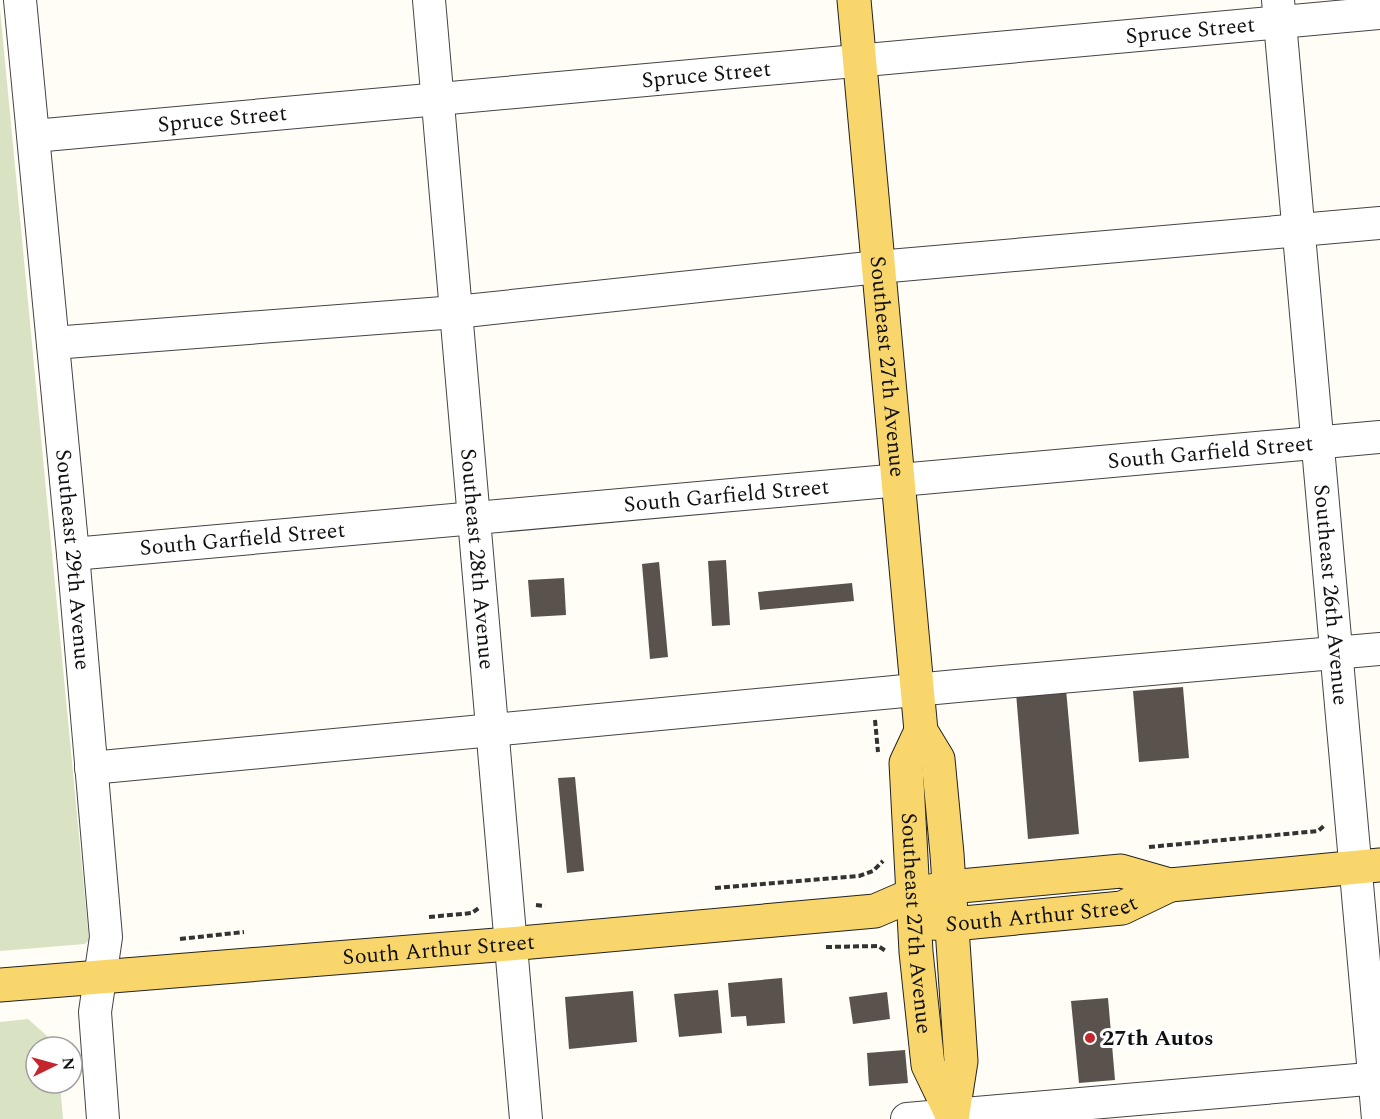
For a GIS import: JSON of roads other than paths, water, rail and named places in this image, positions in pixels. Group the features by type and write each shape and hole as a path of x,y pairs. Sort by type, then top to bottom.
{"main road":[{"name":"Southeast 27th Avenue","path":"854,0 921,731 938,759 950,887 961,1061 952,1117"},
{"name":"Southeast 27th Avenue","path":"921,731 906,763 913,908 928,1065 952,1117"},
{"name":"South Arthur Street","path":"913,908 953,924 1122,908 1170,885 1367,866"},
{"name":"South Arthur Street","path":"0,985 509,944 913,908 950,887 1121,871 1170,885"}],"street":[{"name":"Southeast 29th Avenue","path":"20,0 73,555 106,937 94,1012 103,1119"},
{"name":"Southeast 28th Avenue","path":"429,0 509,944 526,1119"},
{"name":"Spruce Street","path":"34,136 860,59 1279,11 1380,13"},
{"name":"Southeast 26th Avenue","path":"1279,11 1335,653 1367,866 1378,1119"},
{"path":"53,343 456,312 878,267 1380,223"},
{"name":"South Garfield Street","path":"73,555 1380,437"},
{"path":"91,768 1380,649"},
{"path":"907,1119 952,1117 1377,1078"}],"place":[{"name":"27th Autos","path":"1090,1038"}]}
